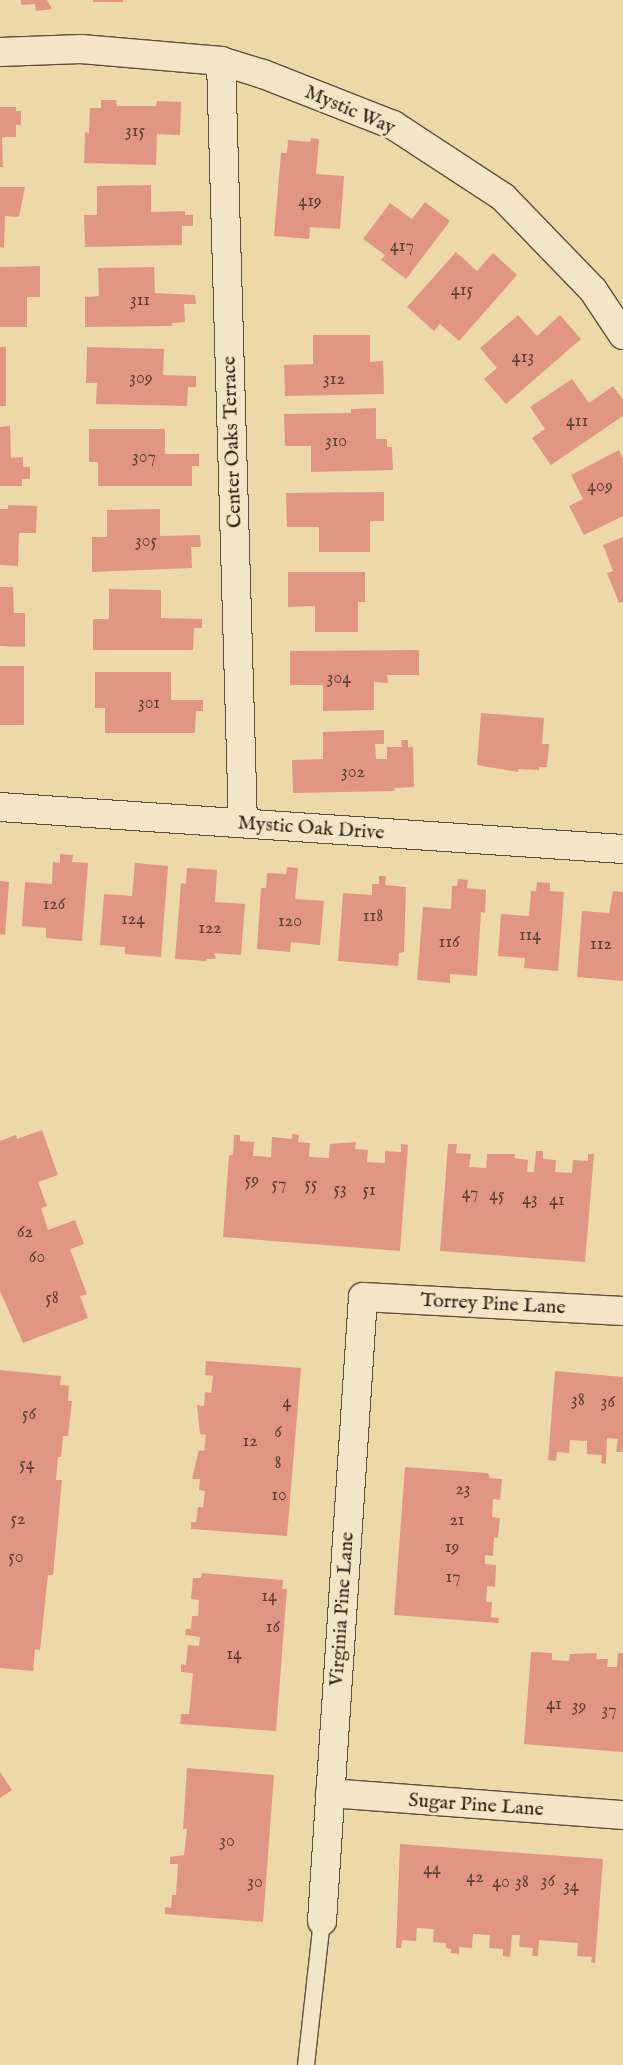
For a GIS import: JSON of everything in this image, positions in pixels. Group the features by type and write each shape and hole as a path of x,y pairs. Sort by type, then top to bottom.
{"street":[{"name":"Mystic Way","path":"0,52 81,49 221,61 263,74 393,125 503,197 593,290 623,335"},
{"name":"Center Oaks Terrace","path":"221,61 243,823"},
{"name":"Mystic Oak Drive","path":"0,807 623,849"},
{"name":"Torrey Pine Lane","path":"363,1297 623,1311"},
{"name":"Virginia Pine Lane","path":"322,1921 363,1297"},
{"name":"Sugar Pine Lane","path":"330,1793 623,1815"}],"lane":[{"path":"306,2065 322,1921"}],"building":[{"path":"21,0 47,0 52,9 36,11 35,4 21,5"},
{"path":"93,0 123,0 123,2 93,2"},
{"path":"101,100 116,100 117,106 156,106 157,101 181,102 180,135 157,134 156,165 84,163 85,132 89,133 90,108 101,108"},
{"path":"0,107 16,107 16,111 21,111 21,125 16,125 16,137 2,137 3,167 0,167"},
{"path":"311,138 319,139 316,174 344,176 340,229 310,227 309,239 274,236 281,153 287,153 288,140 310,142"},
{"path":"151,185 151,212 185,211 185,215 193,215 193,226 182,226 182,245 85,247 84,215 97,215 97,186"},
{"path":"0,187 25,187 19,217 5,216 4,248 0,247"},
{"path":"425,202 450,221 406,279 381,260 385,255 363,239 390,203 412,219"},
{"path":"456,252 477,271 493,253 517,275 459,341 440,324 434,331 407,307"},
{"path":"40,266 40,297 27,297 27,327 0,327 0,267"},
{"path":"154,267 155,293 195,295 196,304 184,304 185,322 172,323 172,326 85,327 85,297 99,296 98,268"},
{"path":"518,315 537,336 560,315 581,339 506,404 484,379 497,368 480,348"},
{"path":"313,335 370,335 370,362 383,361 384,394 285,396 284,365 313,364"},
{"path":"0,347 6,347 6,406 0,406"},
{"path":"87,347 164,349 163,375 196,376 196,387 188,387 187,406 96,404 97,383 86,383"},
{"path":"572,379 589,403 613,386 623,400 623,416 551,465 532,438 545,429 530,407"},
{"path":"376,408 376,439 387,439 387,447 392,447 393,470 311,472 311,446 285,446 284,414 351,413 351,409"},
{"path":"10,426 11,458 23,457 23,467 30,467 30,479 22,479 22,486 0,486 0,427"},
{"path":"89,429 165,429 165,454 199,454 199,466 192,466 192,486 98,486 98,462 89,462"},
{"path":"619,450 623,459 623,516 584,535 569,506 583,499 571,475"},
{"path":"384,492 384,521 370,521 370,552 319,552 319,527 287,527 286,493"},
{"path":"8,505 37,506 36,533 19,533 18,566 0,565 0,509 8,509"},
{"path":"160,509 160,536 200,535 201,547 191,547 192,568 92,572 92,537 107,537 107,510"},
{"path":"623,537 623,602 619,603 607,573 613,571 603,545"},
{"path":"288,572 365,572 365,602 358,602 358,632 315,632 315,606 288,607"},
{"path":"0,587 13,587 14,613 25,613 25,647 0,646"},
{"path":"109,589 161,590 161,618 202,619 202,628 194,628 193,650 93,650 93,619 109,619"},
{"path":"419,650 419,675 387,675 388,683 374,682 374,710 323,711 323,685 290,685 290,651"},
{"path":"0,666 24,666 24,725 0,725"},
{"path":"95,672 171,672 171,700 203,700 203,711 196,711 195,733 105,733 105,708 95,708"},
{"path":"481,713 544,718 542,744 549,744 547,767 539,767 539,770 518,769 518,772 477,765"},
{"path":"384,730 384,744 375,744 376,759 387,759 387,747 402,747 401,740 408,740 408,747 413,747 414,787 395,788 394,791 293,793 292,760 323,759 323,732"},
{"path":"60,854 73,855 72,862 88,863 82,941 46,938 46,928 22,926 25,882 52,884 53,862 60,863"},
{"path":"135,863 168,866 161,957 125,954 125,947 100,945 104,894 132,896"},
{"path":"287,867 298,868 295,899 324,901 320,945 291,942 290,952 257,949 261,888 266,888 267,873 286,874"},
{"path":"187,868 217,870 215,902 245,904 241,955 214,953 216,959 207,959 206,961 175,959 181,883 186,884"},
{"path":"379,876 386,876 385,885 406,887 404,952 399,953 398,966 338,961 343,893 372,895 372,884 379,884"},
{"path":"458,879 468,880 467,888 486,890 485,913 481,912 477,976 450,974 450,983 417,980 423,907 451,909 452,886 457,886"},
{"path":"0,881 9,882 5,935 0,934"},
{"path":"537,882 550,883 550,891 564,892 558,971 524,968 525,958 498,956 501,914 529,916 531,891 536,891"},
{"path":"613,891 623,892 623,981 577,977 582,911 609,913"},
{"path":"42,1130 58,1175 38,1182 47,1206 41,1208 48,1230 75,1220 84,1244 70,1249 87,1294 80,1296 88,1318 23,1343 0,1291 0,1141 16,1135 17,1139"},
{"path":"292,1134 299,1135 298,1142 310,1143 309,1157 329,1158 330,1144 356,1142 355,1149 368,1150 367,1162 385,1163 385,1151 401,1152 401,1144 408,1145 400,1251 223,1237 229,1155 233,1155 234,1135 240,1135 240,1141 254,1142 253,1156 271,1157 272,1137 292,1139"},
{"path":"448,1144 457,1144 456,1153 471,1154 469,1167 486,1168 487,1154 515,1154 514,1158 528,1160 527,1172 534,1172 536,1151 543,1151 543,1159 556,1160 555,1172 572,1173 573,1160 588,1161 588,1154 594,1154 585,1262 440,1251"},
{"path":"206,1361 301,1368 287,1536 191,1529 191,1522 196,1522 198,1507 203,1507 205,1491 199,1490 200,1479 192,1479 199,1450 204,1451 206,1435 200,1434 197,1405 204,1406 205,1392 211,1393 213,1376 205,1375"},
{"path":"0,1370 61,1376 60,1385 69,1386 68,1401 72,1401 68,1436 63,1436 61,1457 58,1457 56,1480 62,1480 53,1575 48,1575 40,1650 35,1649 33,1671 0,1668"},
{"path":"555,1371 623,1377 623,1452 616,1452 618,1439 607,1438 606,1464 601,1463 602,1455 587,1454 587,1441 570,1440 569,1453 557,1452 556,1461 548,1460"},
{"path":"405,1467 488,1473 490,1478 502,1479 500,1500 493,1499 492,1517 500,1518 498,1538 494,1538 493,1556 485,1555 485,1564 496,1565 495,1587 487,1586 486,1602 492,1602 491,1617 499,1618 498,1623 394,1615"},
{"path":"202,1573 283,1580 282,1589 287,1589 276,1731 180,1724 181,1714 189,1714 193,1673 181,1672 181,1664 186,1665 188,1645 199,1646 200,1637 185,1635 186,1629 191,1629 192,1616 198,1616 199,1600 191,1599 193,1578 201,1578"},
{"path":"531,1652 552,1653 552,1660 569,1661 570,1654 597,1653 596,1659 608,1659 607,1667 617,1667 618,1653 623,1653 623,1752 524,1744"},
{"path":"187,1768 274,1775 263,1922 165,1914 165,1907 171,1908 172,1895 176,1895 178,1864 170,1864 170,1857 184,1855 187,1829 183,1829"},
{"path":"0,1772 12,1790 0,1798"},
{"path":"400,1844 603,1859 595,1963 591,1962 592,1957 577,1956 578,1943 539,1940 538,1956 532,1956 533,1948 519,1947 520,1935 512,1935 510,1957 503,1956 503,1949 489,1948 490,1935 473,1934 472,1948 459,1947 459,1954 451,1953 451,1949 446,1948 446,1943 433,1942 434,1929 417,1928 416,1941 402,1940 401,1948 396,1948"}]}
